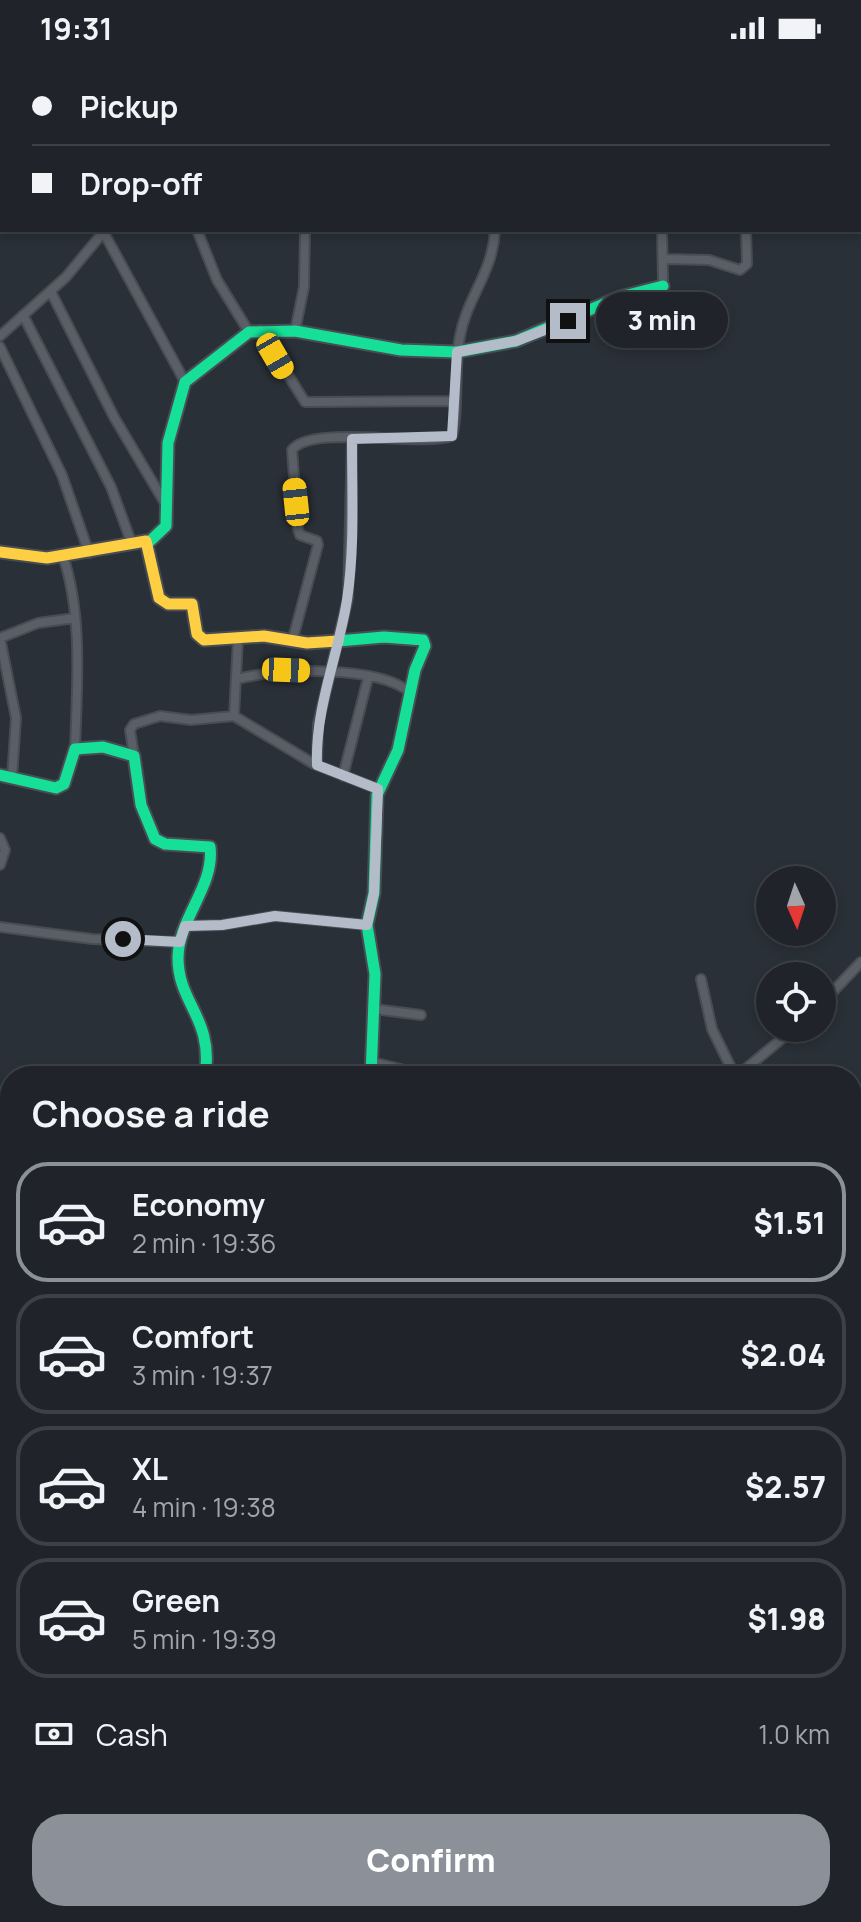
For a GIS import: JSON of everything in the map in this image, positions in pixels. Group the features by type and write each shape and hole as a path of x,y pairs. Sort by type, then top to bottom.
{"street":[{"path":"3,334 51,292 102,232"},
{"path":"105,232 185,382"},
{"path":"198,232 222,291 305,402 453,401"},
{"path":"295,331 304,287 305,232"},
{"path":"292,642 318,545 317,541 300,535 298,529 292,450 304,442 449,437 454,429 457,352 466,314 491,264 495,232"},
{"path":"662,232 664,328"},
{"path":"663,259 709,260 740,270 747,264 746,232"},
{"path":"148,543 162,533 168,510 168,443 185,382 254,331 295,331 401,350 457,352 516,341 620,297 663,286"},
{"path":"51,292 114,417 168,510"},
{"path":"23,315 111,487 132,544"},
{"path":"0,321 3,334"},
{"path":"0,347 62,475 89,553"},
{"path":"317,765 318,724 340,641 349,580 352,439"},
{"path":"0,552 36,558 89,553 142,540 148,543"},
{"path":"148,543 159,598 168,604 192,604 197,634 204,640 264,636 292,642 384,637 423,640 425,646 415,670 393,764 378,789 374,893 367,925 374,964 372,1066"},
{"path":"63,556 75,618 75,749 61,787 6,777 16,718 0,638 38,623 75,618"},
{"path":"234,716 238,639"},
{"path":"237,679 274,671 330,673 395,682 411,693"},
{"path":"343,776 368,678"},
{"path":"207,1066 210,1043 181,974 180,942 213,851 203,845 165,844 155,839 141,805 130,730 134,724 160,716 191,720 234,716 317,765 378,789"},
{"path":"75,749 103,747 134,756"},
{"path":"0,838 5,850 0,865"},
{"path":"185,926 222,925 275,916 367,925"},
{"path":"0,927 92,939 180,942"},
{"path":"836,988 861,962"},
{"path":"701,979 712,1029 731,1066"},
{"path":"374,1009 421,1015"},
{"path":"748,1066 778,1042"},
{"path":"372,1062 388,1066"}],"traffic: fast":[{"path":"148,543 166,526 168,443 185,382 249,332 295,331 401,350 457,352 516,341 620,297 663,286"},
{"path":"338,641 384,637 423,640 425,646 415,670 398,750 377,795 374,893 367,925 375,974 371,1066"},
{"path":"0,775 56,788 64,784 75,749 103,747 134,756 141,805 155,839 165,844 210,847 207,875 184,930 178,958 183,988 205,1040 206,1066"}],"traffic: slow":[{"path":"0,552 47,558 146,541 159,598 168,604 192,604 197,634 204,640 264,636 307,643 338,641"}],"route":[{"path":"123,939 180,942 185,926 251,922 275,916 367,925 374,893 378,789 317,765 318,724 348,598 352,439 452,436 457,352 516,341 568,321"}]}
